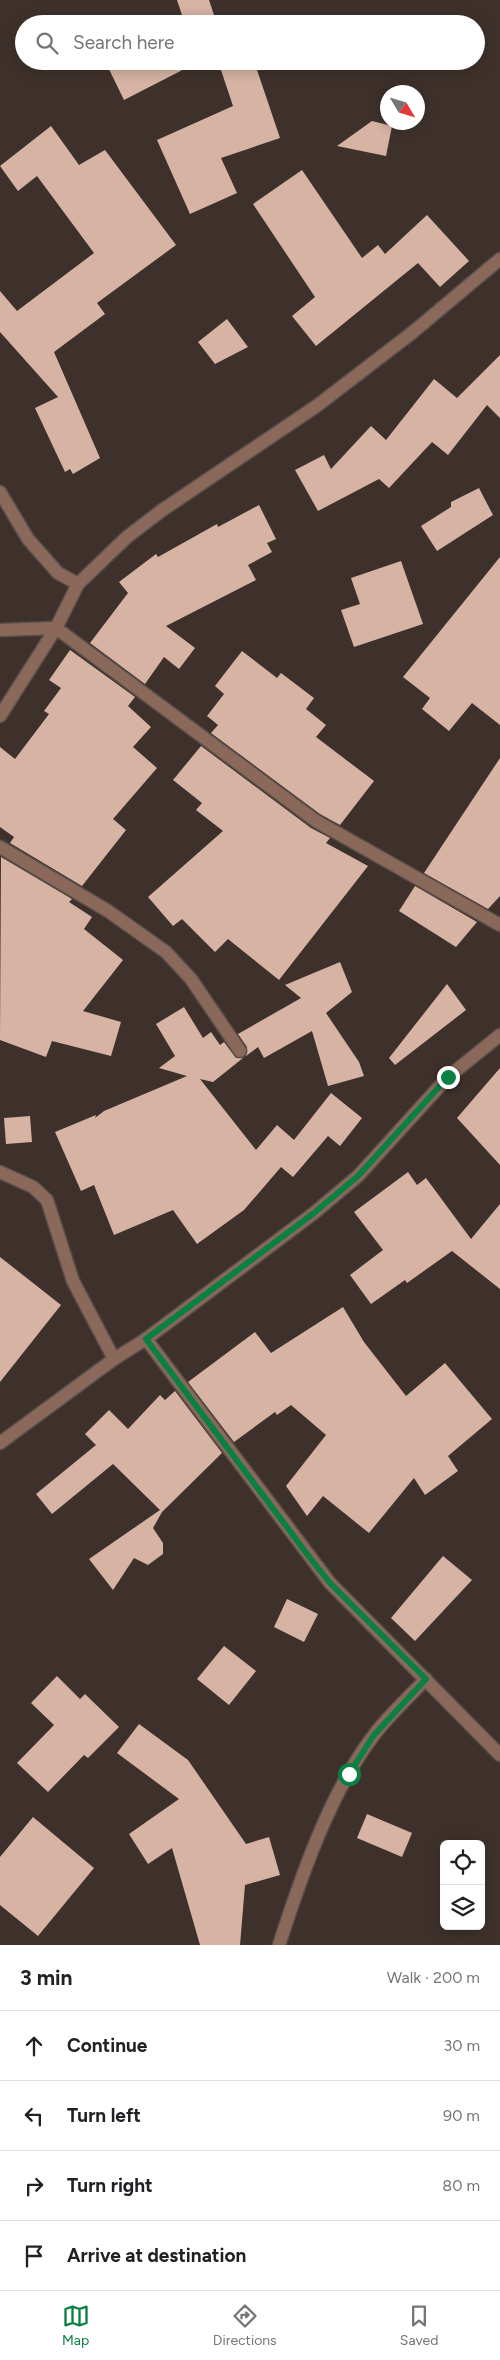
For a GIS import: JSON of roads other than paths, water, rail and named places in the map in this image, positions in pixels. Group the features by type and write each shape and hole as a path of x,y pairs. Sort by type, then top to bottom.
{"street":[{"path":"0,716 56,628 78,584 133,532 318,405 413,332 500,259"},
{"path":"0,492 28,539 58,573 78,584"},
{"path":"0,630 56,628 316,821 500,925"},
{"path":"0,847 108,911 166,952 191,979 240,1051"},
{"path":"0,1443 114,1359 146,1339 314,1213 358,1176 448,1077 500,1035"},
{"path":"0,1172 33,1187 47,1200 73,1281 114,1359"},
{"path":"146,1339 330,1583 500,1755"},
{"path":"278,1945 297,1890 326,1820 349,1774 374,1735 426,1679"}]}
